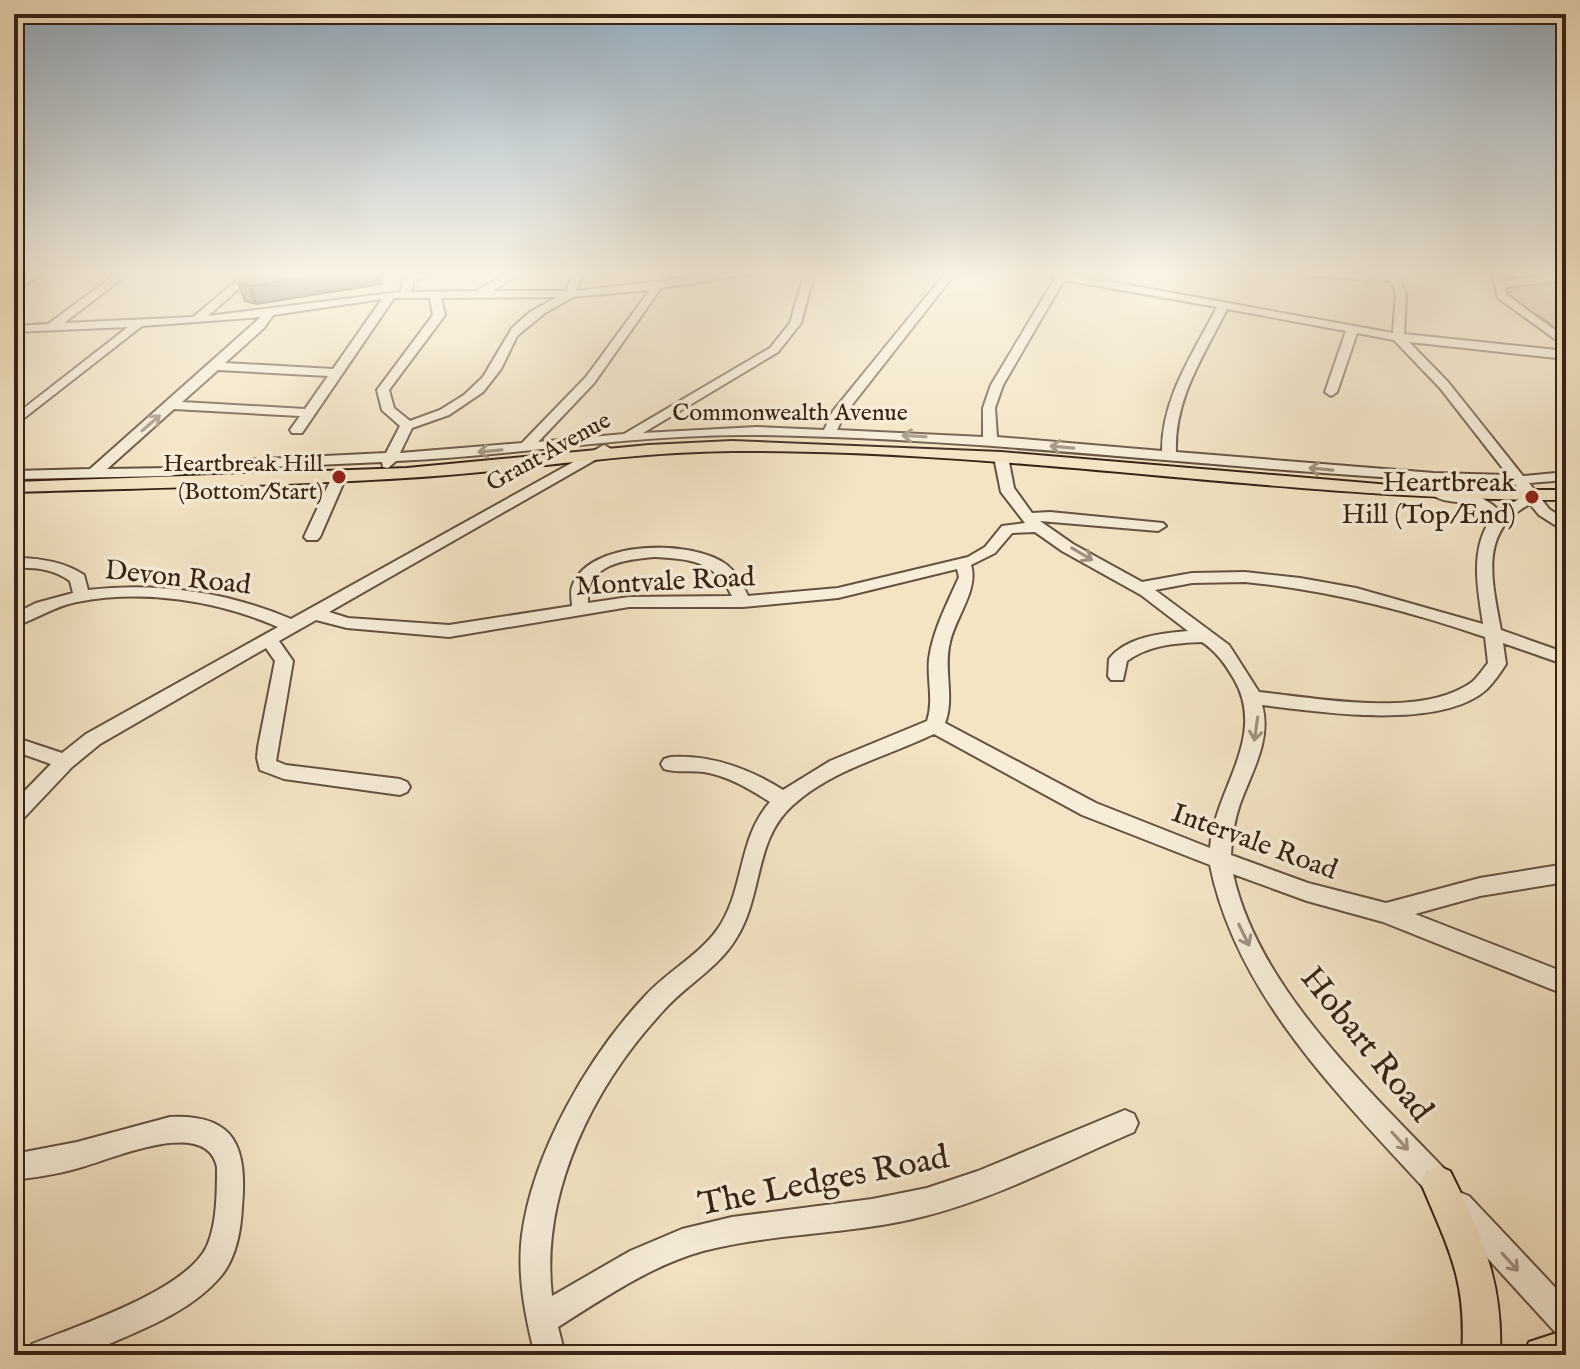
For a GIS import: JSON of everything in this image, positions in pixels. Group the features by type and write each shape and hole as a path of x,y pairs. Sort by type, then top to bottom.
{"main road":[{"name":"Commonwealth Avenue","path":"14,487 87,480 339,477 388,466 528,455 592,456 742,446 1001,457 1429,494 1566,495"},
{"path":"528,455 544,471 548,480"},
{"path":"1438,1183 1479,1272 1481,1355"},
{"path":"1542,1355 1566,1349"}],"street":[{"path":"14,422 123,335"},
{"path":"87,480 250,335"},
{"path":"297,430 362,335"},
{"path":"407,425 388,410 383,390 424,335"},
{"path":"388,466 407,425 452,408 477,391 494,371 513,335"},
{"path":"528,455 623,335"},
{"name":"Grant Avenue","path":"14,815 65,762 93,739 654,421 774,350 786,335"},
{"path":"829,433 838,414 901,335"},
{"path":"990,441 989,408 997,385 1026,335"},
{"path":"1169,456 1169,433 1175,401 1208,335"},
{"path":"1331,392 1350,335"},
{"path":"1384,335 1564,354"},
{"path":"1549,335 1564,354"},
{"path":"1398,337 1436,376 1549,517 1566,527"},
{"path":"216,366 335,373"},
{"path":"172,405 309,413"},
{"path":"654,421 667,434"},
{"name":"Commonwealth Avenue","path":"528,455 667,434 829,433 990,441 1389,474 1520,480 1566,476"},
{"name":"Hobart Road","path":"1001,457 1008,492 1034,522 1140,587 1229,655 1253,698 1257,713 1256,734 1224,823 1220,861 1225,888 1245,938 1301,1028 1566,1321"},
{"name":"Commonwealth Avenue","path":"166,478 201,466 388,466"},
{"name":"Commonwealth Avenue","path":"14,475 87,480"},
{"path":"312,537 339,477"},
{"path":"1008,492 1007,529 1050,516 1158,526"},
{"path":"1429,494 1479,501 1493,510 1497,523"},
{"path":"1253,698 1383,708 1449,701 1477,688 1497,664 1495,634 1486,606 1483,576 1485,550 1497,523 1511,505 1532,497"},
{"name":"Montvale Road","path":"313,613 347,623 449,631 629,602 743,602 838,593 963,563 986,553 1007,529"},
{"path":"580,609 577,587 583,576 610,560 654,552 687,555 717,565 732,581 743,602"},
{"path":"14,563 70,573 78,579 81,594"},
{"path":"550,1355 541,1320 535,1259 538,1218 567,1141 597,1082 636,1025 730,929 761,829 783,800 824,772 934,726 939,714 937,671 942,633 967,577 963,563"},
{"path":"1140,587 1189,578 1294,584 1392,601 1566,659"},
{"name":"Devon Road","path":"14,621 42,605 81,594 114,592 212,601 250,608 291,626"},
{"path":"1117,676 1118,659 1133,648 1181,637 1205,636"},
{"path":"269,639 284,661 275,719 264,754 267,765 291,774 400,787"},
{"name":"Intervale Road","path":"934,726 1089,809 1307,892 1386,913 1566,984"},
{"path":"14,744 65,762"},
{"path":"671,764 708,763 783,800"},
{"path":"1386,913 1480,887 1566,873"},
{"name":"The Ledges Road","path":"541,1320 626,1269 687,1242 743,1230 929,1201 978,1185 1125,1123"},
{"path":"14,1167 58,1160 172,1130 197,1130 216,1137 232,1162 225,1231 213,1263 187,1285 127,1319 43,1355"}],"place":[{"name":"Heartbreak Hill (Bottom/Start)","path":"339,477"},
{"name":"Heartbreak Hill (Top/End)","path":"1532,497"}]}
